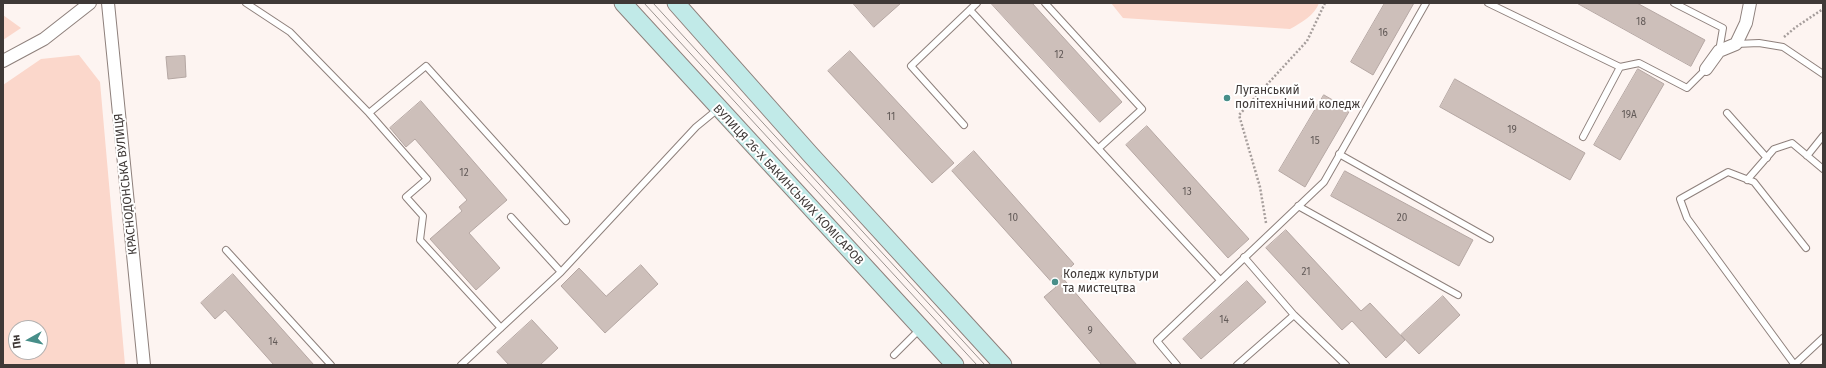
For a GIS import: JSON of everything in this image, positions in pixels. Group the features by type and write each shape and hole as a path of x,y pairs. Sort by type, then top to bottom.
{"street":[{"path":"3,62 44,39 90,3"},
{"name":"КРАСНОДОНСЬКА ВУЛИЦЯ","path":"108,3 144,365"},
{"name":"ВУЛИЦЯ 26-Х БАКИНСЬКИХ КОМІСАРОВ","path":"623,3 718,109 955,365"},
{"path":"676,3 810,154 1003,365"},
{"path":"1706,69 1719,51 1736,44 1746,23 1750,3"}],"lane":[{"path":"246,3 290,32 369,113 427,179 406,197 423,216 420,240 501,328"},
{"path":"964,125 911,66 977,3"},
{"path":"1044,3 1142,109 1099,148"},
{"path":"1177,365 1157,341 1324,182 1426,3"},
{"path":"1488,3 1620,67 1639,62 1687,88 1706,69"},
{"path":"1674,3 1723,28 1719,51"},
{"path":"970,10 1220,280"},
{"path":"1736,44 1759,43 1783,47 1823,74"},
{"path":"369,113 426,66 566,221"},
{"path":"1583,137 1620,67"},
{"path":"461,365 561,272 696,127 718,109"},
{"path":"1727,113 1767,158"},
{"path":"1807,156 1823,136"},
{"path":"1747,180 1774,149 1792,143 1823,169"},
{"path":"1339,154 1490,239"},
{"path":"1806,248 1754,182 1728,172 1680,200 1687,218 1794,365 1823,338"},
{"path":"1298,206 1458,295"},
{"path":"510,217 561,272"},
{"path":"226,250 331,365"},
{"path":"1244,257 1294,315 1346,365"},
{"path":"1237,365 1294,315"},
{"path":"894,355 921,328"}],"path":[{"path":"1268,234 1260,187 1239,115 1306,41 1325,3"},
{"path":"1774,46 1796,27 1823,9"}],"shaded area":[{"path":"1111,3 1319,3 1311,15 1290,29 1123,18"},
{"path":"3,15 21,28 3,40"},
{"path":"79,55 100,82 125,365 3,365 3,85 41,59"}],"building":[{"path":"853,3 901,3 874,27"},
{"path":"991,3 1032,3 1122,102 1100,122"},
{"path":"1385,3 1414,3 1373,75 1351,62"},
{"path":"1577,3 1637,3 1705,40 1691,66"},
{"path":"850,51 954,163 932,183 828,71"},
{"path":"185,56 186,77 168,79 166,57"},
{"path":"1638,69 1664,84 1620,160 1594,145"},
{"path":"1455,79 1585,153 1570,180 1440,107"},
{"path":"1324,95 1350,110 1305,187 1279,171"},
{"path":"421,101 507,200 469,233 500,268 476,290 430,239 462,211 459,207 467,200 415,139 406,147 390,128"},
{"path":"1147,126 1249,239 1228,258 1126,145"},
{"path":"974,151 1074,264 1061,276 1137,365 1102,365 1044,297 1056,287 952,171"},
{"path":"1345,171 1473,240 1459,266 1331,196"},
{"path":"1286,230 1361,311 1370,303 1405,340 1386,358 1352,321 1342,330 1266,248"},
{"path":"641,265 658,284 605,333 561,286 579,268 606,296"},
{"path":"233,274 314,365 274,365 225,310 215,319 201,303"},
{"path":"1247,281 1266,302 1201,359 1183,339"},
{"path":"1443,296 1460,315 1419,354 1401,335"},
{"path":"532,320 558,348 540,365 509,365 497,352"}],"tram line":[{"path":"644,3 977,365"},
{"path":"653,3 985,365"}],"place":[{"name":"Луганський політехнічний коледж","path":"1227,98"},
{"name":"Коледж культури та мистецтва","path":"1055,282"}]}
